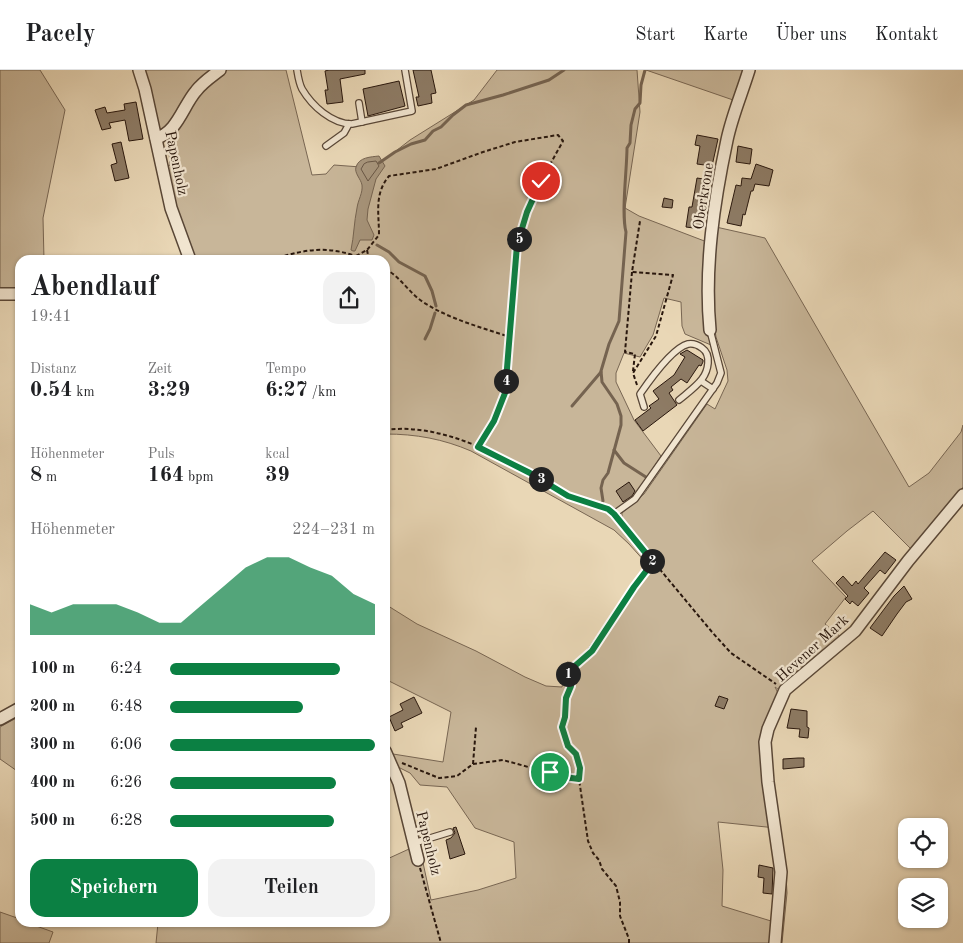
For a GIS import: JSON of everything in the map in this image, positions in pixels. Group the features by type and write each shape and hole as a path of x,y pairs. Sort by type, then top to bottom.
{"street":[{"name":"Papenholz","path":"139,70 146,89 171,208 188,255"},
{"path":"156,138 164,136 169,132 196,90 220,70"},
{"name":"Oberkrone","path":"710,330 709,286 713,219 727,139 749,70"},
{"path":"0,294 15,294"},
{"name":"Hevener Mark","path":"775,943 781,872 768,782 765,742 768,729 784,690 855,631 908,560 963,495"},
{"path":"0,719 15,711"},
{"name":"Papenholz","path":"390,760 399,783 418,860"}],"lane":[{"path":"296,70 301,87 308,98 331,118 349,124 412,111 404,70"},
{"path":"359,103 362,122"},
{"path":"326,146 344,133 349,124"},
{"path":"614,514 635,499 713,389 721,373 710,330"},
{"path":"644,407 640,394 664,362 687,344 697,344 705,349 708,358 706,372 701,380 678,400"},
{"path":"701,380 713,389"},
{"path":"414,843 450,832"}],"path":[{"path":"358,255 368,250 380,235 378,195 382,184 389,176 436,169 515,142 558,135 563,141 541,181 527,212 517,245 505,393 494,421 478,447"},
{"path":"640,221 632,272 625,352 635,354 633,373 640,394"},
{"path":"285,255 296,251 333,249 353,255"},
{"path":"368,250 368,255"},
{"path":"390,271 420,300 433,308 451,317 510,337"},
{"path":"632,272 673,275 656,336 633,373"},
{"path":"390,430 424,431 478,447 530,473 568,496 608,509 731,653 784,690"},
{"path":"629,943 620,916 620,902 616,886 602,869 599,860 592,853 588,841 579,779 580,768 576,754 568,746 562,727 565,717 566,698 571,686 568,672 592,651 634,587 653,562"},
{"path":"474,764 476,727"},
{"path":"393,766 403,763 439,778 458,776 474,764 503,760 564,777 579,779"},
{"name":"Papenholz","path":"418,860 441,943"}],"shaded area":[{"path":"0,70 40,70 65,110 43,218 44,255 15,255 15,291 0,291"},
{"path":"143,70 217,70 173,123 161,130"},
{"path":"224,70 286,70 312,175 326,174 334,165 374,168 410,140 474,100 497,70 637,70 640,112 625,208 639,216 707,242 706,313 711,345 685,334 682,326 681,302 664,298 653,335 640,357 624,353 616,373 616,382 634,420 661,456 637,493 612,515 632,539 637,538 622,519 622,513 644,494 707,404 715,409 728,381 727,370 716,337 713,317 716,227 765,238 909,487 929,473 961,432 963,425 963,487 911,549 873,511 812,561 846,597 825,624 842,638 855,626 866,611 852,631 856,635 785,694 775,687 778,693 761,742 770,751 773,798 775,798 785,859 787,893 782,943 156,943 158,927 390,927 390,858 409,849 410,852 422,858 431,900 478,890 516,878 514,842 475,828 447,787 420,785 410,773 396,766 393,754 443,762 451,712 390,682 390,607 417,624 476,651 525,677 546,686 562,687 567,662 578,663 647,564 614,530 471,451 429,438 390,434 390,255 193,255 176,209 166,167 170,165 168,140 194,96 202,87","holes":["718,822 776,828 784,874 782,903 773,903 771,921 722,906 723,870"]},
{"path":"646,70 746,70 736,101"},
{"path":"15,719 15,770 0,759 0,727"},
{"path":"0,912 15,917 15,927 39,927 53,932 49,943 0,943"}],"water":[{"path":"379,156 385,166 376,179 367,220 374,235 372,240 360,240 355,251 353,251 351,250 355,218 362,188 356,167 362,159"}],"building":[{"path":"365,70 365,74 340,79 343,102 327,104 325,90 328,90 325,71"},
{"path":"413,70 431,70 436,93 431,94 432,103 418,106 416,97 419,97"},
{"path":"399,81 405,106 368,116 363,89"},
{"path":"136,102 143,139 129,141 125,120 109,123 111,128 102,130 95,110 105,107 107,113 125,110 124,104"},
{"path":"697,135 718,139 712,166 697,164 700,146 695,145"},
{"path":"121,142 129,178 115,181 111,165 117,163 112,144"},
{"path":"738,146 752,149 750,164 736,162"},
{"path":"756,164 773,170 769,186 755,184 753,191 751,191 745,215 743,214 741,226 727,223 736,185 741,186 742,178 751,179"},
{"path":"697,178 710,180 701,229 686,227"},
{"path":"664,198 673,200 672,208 662,207"},
{"path":"687,350 703,360 701,366 699,365 687,383 681,379 671,387 673,390 669,393 677,405 643,431 635,420 651,408 649,406 659,399 653,391 674,375 685,357 680,354"},
{"path":"629,482 635,491 632,496 623,502 616,491"},
{"path":"885,552 896,560 885,574 880,570 864,588 869,593 858,606 852,601 850,604 845,599 848,596 836,583 843,576 852,586 856,581 858,584"},
{"path":"904,586 912,599 906,602 882,636 870,628"},
{"path":"719,696 728,699 724,709 715,706"},
{"path":"414,697 422,713 401,723 403,727 395,731 390,716 403,710 400,704"},
{"path":"791,709 807,711 808,738 799,737 800,729 787,728"},
{"path":"804,758 804,767 783,769 783,759"},
{"path":"456,827 465,854 450,859 446,840 455,833 453,828"},
{"path":"759,865 773,868 772,894 763,893 764,878 758,877"}],"waterway":[{"path":"379,163 395,152 425,140 433,131 441,127 466,105 549,80 564,70"},
{"path":"613,509 601,504 603,501 601,488 603,480 608,473 621,425 621,416 617,404 602,382 601,371 609,344 619,321 626,232 624,203 627,148 630,143 631,125 635,109 640,103 641,85 645,70"},
{"path":"377,245 389,252 399,262 425,276 436,306"},
{"path":"425,339 435,313"},
{"path":"572,406 601,372"},
{"path":"614,450 624,463 649,479"}],"route":[{"path":"541,181 527,212 517,245 505,393 494,421 478,447 530,473 568,496 608,509 653,562 634,587 592,651 568,672 571,686 566,698 565,717 562,727 568,746 576,754 580,768 579,779 564,777 550,772"}]}
